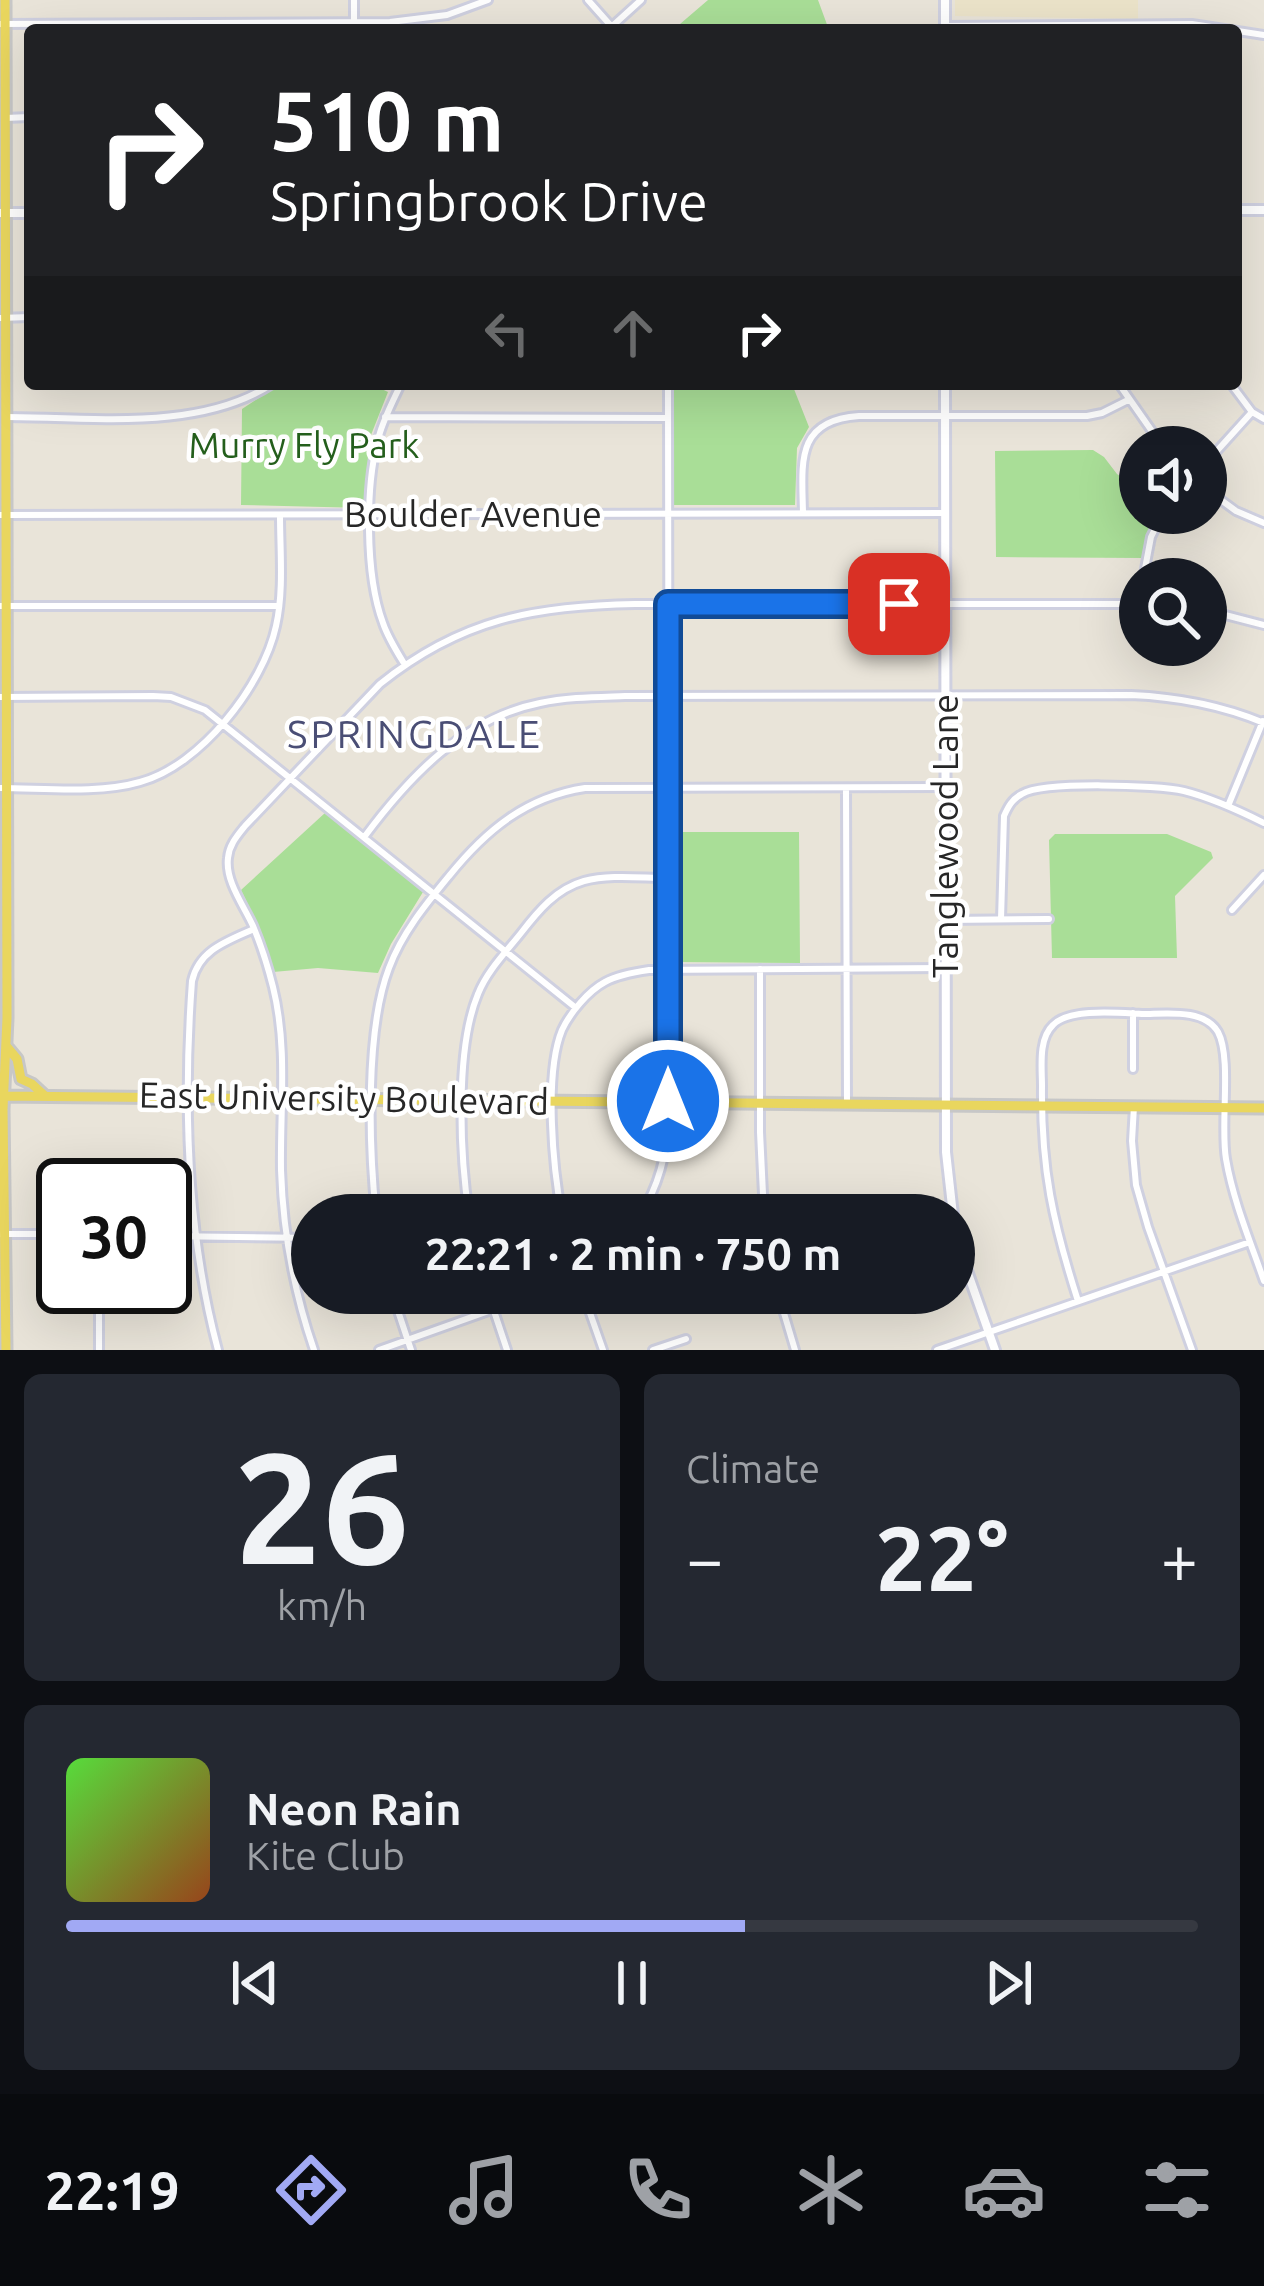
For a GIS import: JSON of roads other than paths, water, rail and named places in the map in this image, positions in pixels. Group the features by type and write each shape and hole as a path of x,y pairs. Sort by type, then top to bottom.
{"main road":[{"path":"5,0 6,1045 2,1096 6,1350"},
{"name":"Tanglewood Lane","path":"945,390 945,1104 951,1194"},
{"path":"6,1045 17,1059 21,1079 45,1096"},
{"name":"East University Boulevard","path":"2,1096 1264,1108"},
{"name":"Tanglewood Lane","path":"975,1296 995,1350"}],"street":[{"path":"375,24 427,19 488,0"},
{"path":"588,0 607,24"},
{"path":"616,24 641,0"},
{"path":"5,118 24,117"},
{"path":"6,417 187,415 238,403 261,390"},
{"path":"398,390 377,442 370,483 371,560 377,603 405,665"},
{"path":"652,1194 666,1149 668,1101 668,390"},
{"path":"1122,390 1147,426"},
{"path":"1236,390 1252,412 1264,419"},
{"path":"803,513 806,448 826,422 840,417 1088,416 1128,400"},
{"path":"1227,440 1252,412"},
{"path":"385,417 668,418"},
{"path":"1227,504 1264,523"},
{"name":"Boulder Avenue","path":"3,515 945,513"},
{"path":"3,788 139,783 180,764 223,722 261,668 273,639 280,606 280,514"},
{"path":"314,1350 286,1238 281,1043 274,990 230,875 228,853 245,826 380,684 474,628 525,613 586,605 1119,604"},
{"path":"3,606 280,606"},
{"path":"1227,615 1264,625"},
{"path":"364,836 435,757 493,719 525,706 563,699 1160,696 1231,710 1264,722 1228,806"},
{"path":"3,697 171,698 205,710 576,1008"},
{"path":"375,1194 374,1041 389,966 410,925 435,893 488,832 510,815 540,800 585,788 945,787"},
{"path":"1001,919 1004,816 1010,804 1028,790 1151,787 1184,791 1264,823"},
{"path":"846,788 847,1102"},
{"path":"1232,910 1264,875"},
{"path":"467,1194 463,1100 468,1024 484,980 541,909 567,888 596,879 668,878"},
{"path":"945,920 1049,919"},
{"path":"218,1350 195,1237 190,1010 196,967 210,951 254,929"},
{"path":"559,1194 553,1100 557,1048 576,1008 602,983 650,970 945,968"},
{"path":"760,970 763,1194"},
{"path":"1133,1013 1133,1069"},
{"path":"1078,1301 1048,1195 1042,1106 1043,1047 1052,1026 1070,1016 1196,1016 1214,1026 1222,1049 1226,1156 1264,1281"},
{"path":"1134,1106 1136,1185 1192,1350"},
{"path":"3,1234 36,1234"},
{"path":"192,1237 291,1238"},
{"path":"937,1350 1250,1242"},
{"path":"99,1314 99,1350"},
{"path":"399,1314 411,1350"},
{"path":"379,1350 482,1314"},
{"path":"495,1314 507,1350"},
{"path":"590,1314 603,1350"},
{"path":"784,1314 795,1350"},
{"path":"653,1350 686,1339"}],"district":[{"name":"SPRINGDALE","path":"415,734"}],"park label":[{"name":"Murry Fly Park","path":"304,445"}]}
